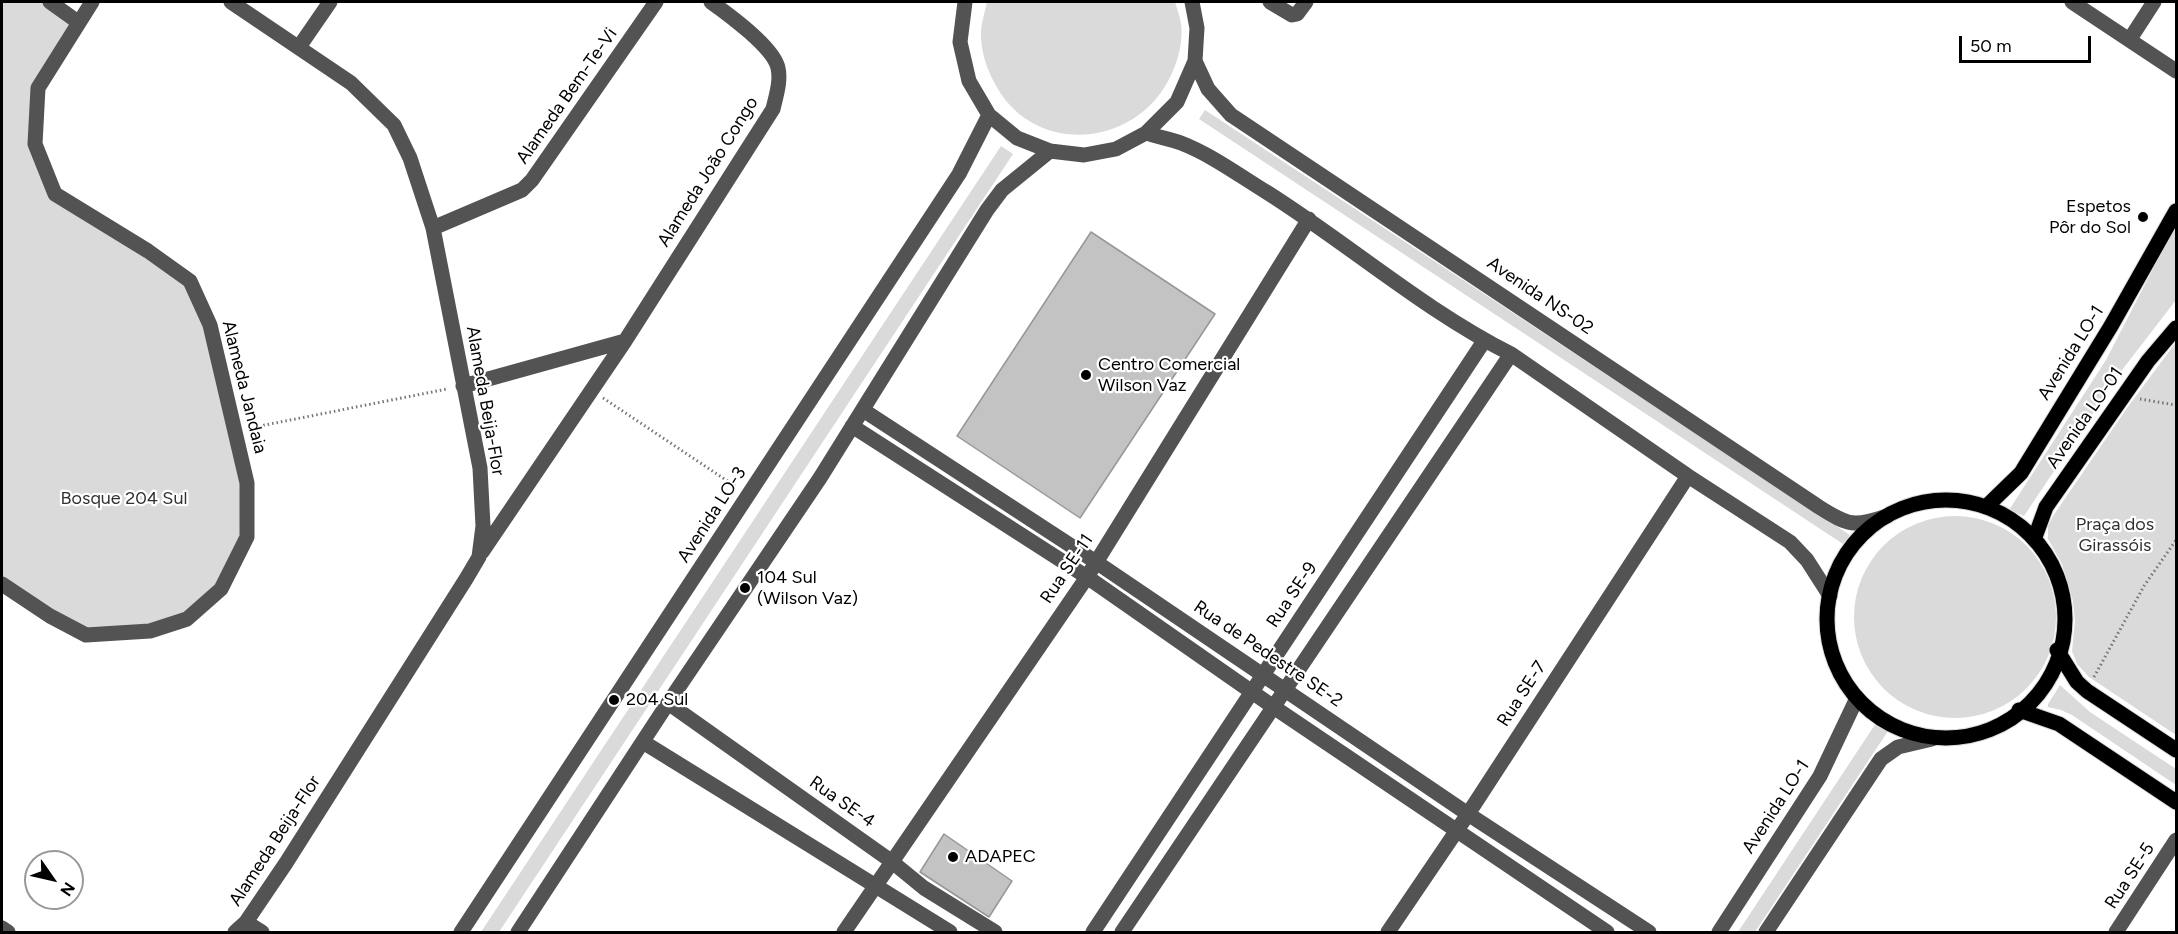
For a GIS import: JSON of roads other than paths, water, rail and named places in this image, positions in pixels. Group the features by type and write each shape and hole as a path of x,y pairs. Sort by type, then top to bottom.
{"main road":[{"name":"Avenida LO-1","path":"1987,506 2021,473 2176,216"},
{"name":"Avenida LO-01","path":"2035,537 2046,507 2148,362 2176,328"},
{"path":"1936,500 1962,500 1987,506 2013,518 2035,537 2054,563 2065,593 2067,626 2044,679 2008,723 1984,733 1958,739 1932,738 1904,731 1879,718 1857,698 1842,676 1832,650 1828,624 1830,596 1841,564 1861,537 1887,516 1911,505 1936,500"},
{"path":"2057,650 2077,682 2087,691 2176,750"},
{"path":"2019,710 2059,724 2176,802"}],"street":[{"path":"50,2 78,22"},
{"name":"Alameda Jandaia","path":"2,584 50,616 86,635 150,631 187,618 221,589 247,537 247,483 210,325 190,281 148,251 55,194 35,144 38,88 92,2"},
{"name":"Alameda Beija-Flor","path":"231,2 351,83 394,125 410,158 433,228 480,468 483,526 479,557 286,863 246,922 234,933"},
{"path":"299,47 330,2"},
{"name":"Alameda Bem-Te-Vi","path":"433,228 522,190 532,180 656,2"},
{"name":"Alameda João Congo","path":"479,557 625,341 773,110 778,86 778,66 742,25 711,2"},
{"path":"964,2 960,42 969,81 989,115 1017,138 1050,152 1084,155 1116,148 1146,134 1177,102 1195,61 1197,28 1192,2"},
{"path":"1270,2 1292,15 1297,14 1306,2"},
{"path":"2072,2 2176,70"},
{"path":"2130,39 2154,2"},
{"name":"Avenida NS-02","path":"1195,61 1208,89 1231,115 1839,520 1863,524 1887,516"},
{"name":"Avenida LO-3","path":"461,933 959,174 989,115"},
{"path":"1146,134 1181,143 1208,156 1309,219 1349,249 1484,340 1511,354 1688,476 1790,542 1807,560 1830,596"},
{"path":"518,933 863,410 987,210 1002,190 1050,152"},
{"name":"Rua SE-11","path":"844,933 1096,562 1309,219"},
{"name":"Rua SE-9","path":"1094,933 1484,340"},
{"path":"463,386 625,341"},
{"path":"1122,933 1511,354"},
{"name":"Rua de Pedestre SE-2","path":"863,410 1096,562 1468,814 1649,933"},
{"path":"852,426 1086,577 1607,933"},
{"name":"Rua SE-7","path":"1388,933 1688,476"},
{"name":"Avenida LO-1","path":"1719,933 1820,776 1857,698"},
{"name":"Rua SE-4","path":"668,703 891,861 917,883 995,933"},
{"path":"1766,933 1881,759 1898,747 1932,738"},
{"path":"643,742 950,933"},
{"name":"Rua SE-5","path":"2116,933 2176,840"},
{"path":"246,922 262,933"}],"place":[{"name":"Espetos Pôr do Sol","path":"2143,217"},
{"name":"Centro Comercial Wilson Vaz","path":"1086,375"},
{"name":"104 Sul (Wilson Vaz)","path":"745,588"},
{"name":"204 Sul","path":"614,700"},
{"name":"ADAPEC","path":"953,857"}],"park label":[{"name":"Bosque 204 Sul","path":"124,499"},
{"name":"Praça dos Girassóis","path":"2115,535"}]}
